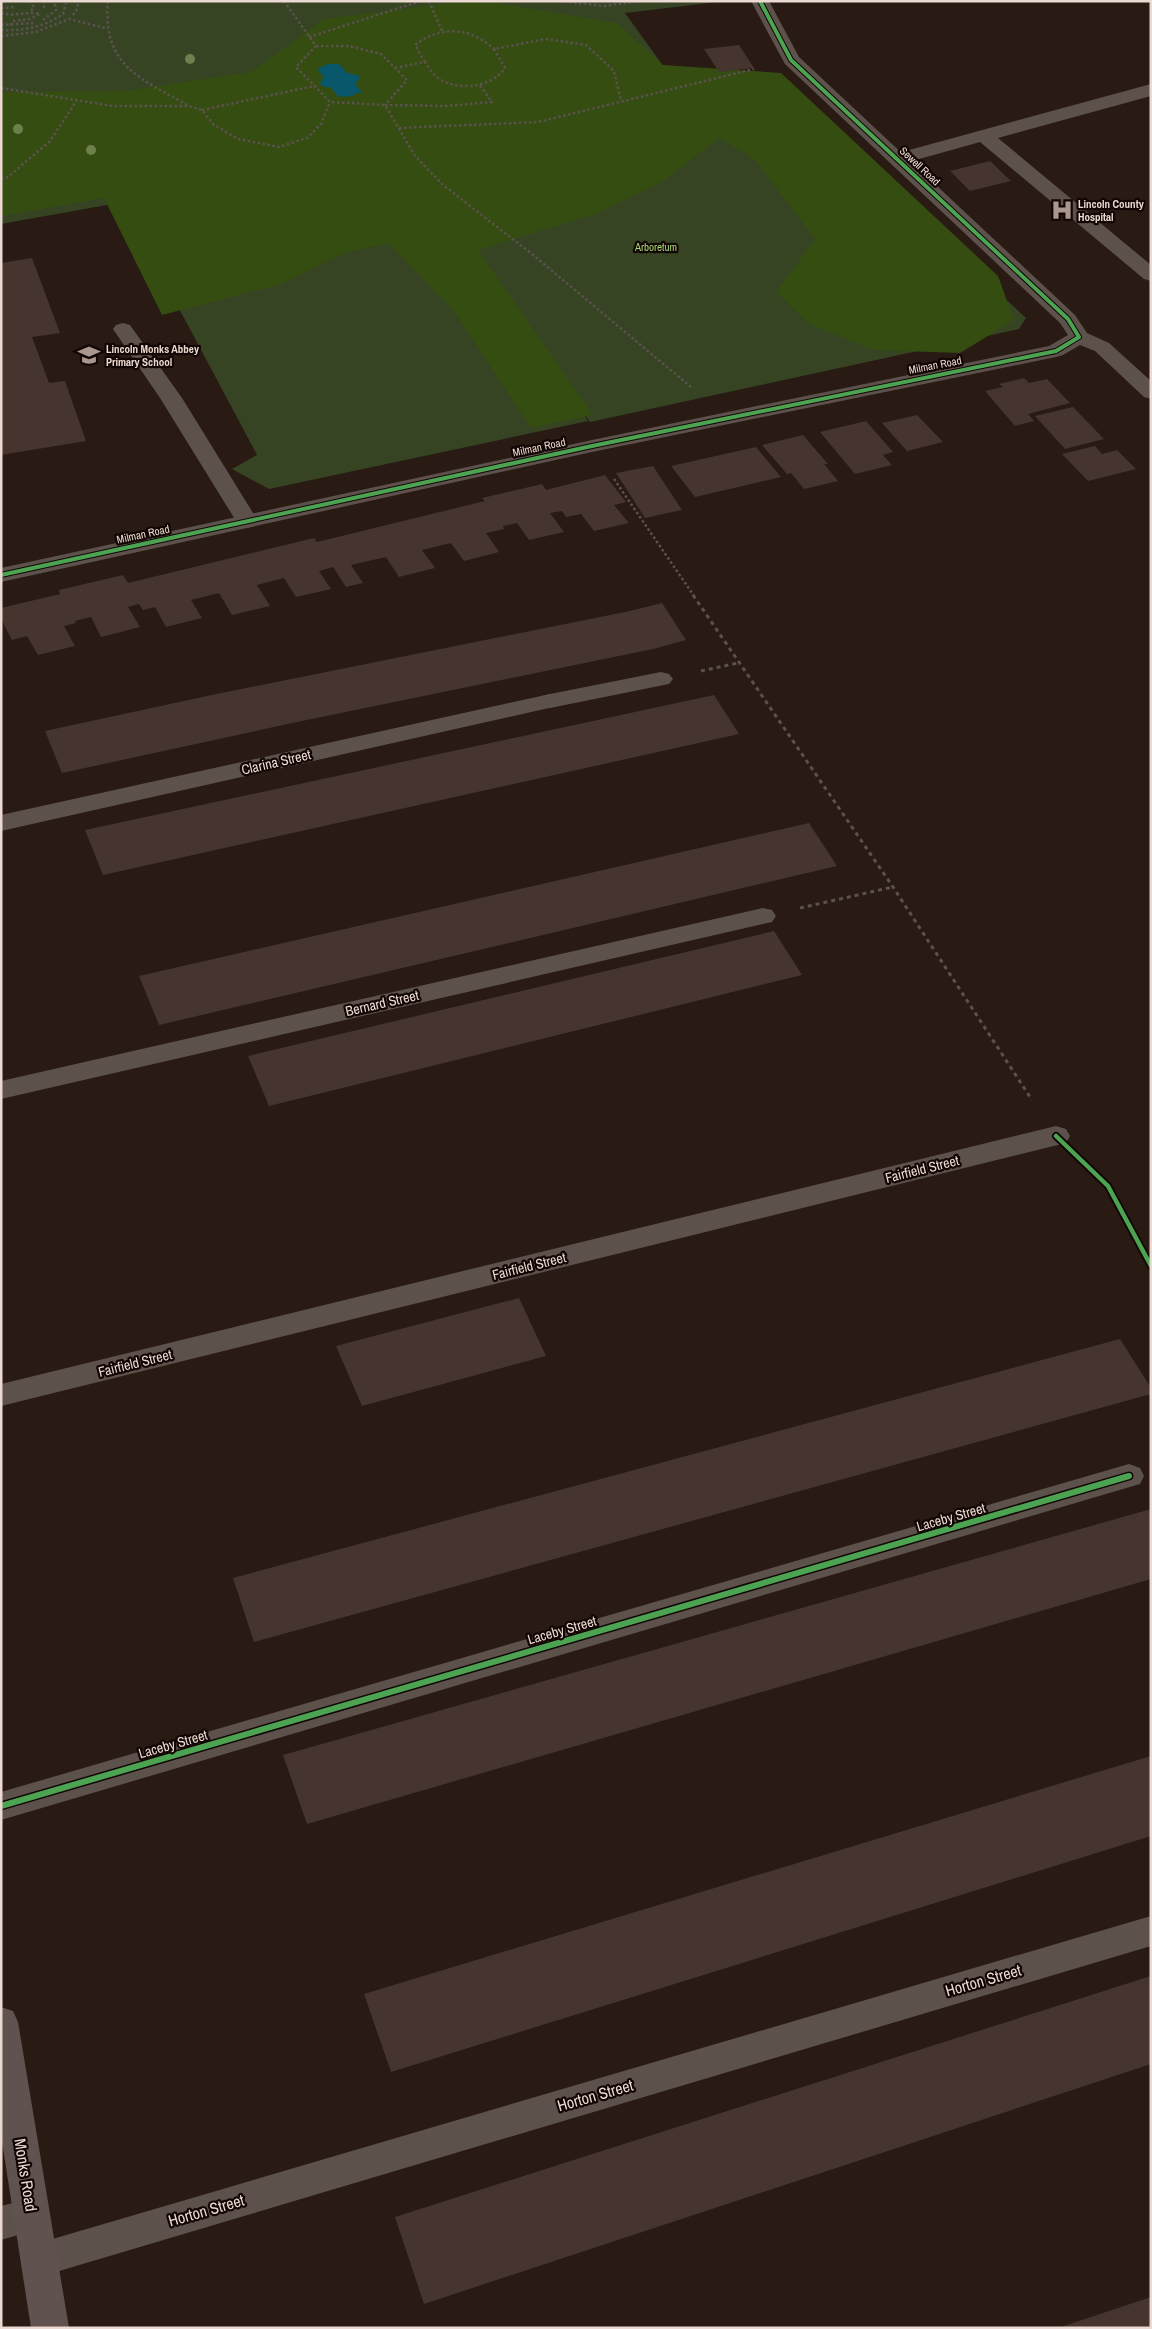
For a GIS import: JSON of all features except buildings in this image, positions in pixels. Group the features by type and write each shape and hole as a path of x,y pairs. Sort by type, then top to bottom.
{"main road":[{"name":"Monks Road","path":"1,2022 17,2219 39,2260 50,2328"}],"street":[{"name":"Sewell Road","path":"760,1 791,60 1068,319 1078,337"},
{"path":"898,159 1151,90"},
{"path":"984,136 1151,275"},
{"path":"123,329 170,398 247,521"},
{"path":"1078,337 1102,347 1151,393"},
{"name":"Milman Road","path":"1,575 728,417 1056,351 1078,337"},
{"name":"Clarina Street","path":"1,823 550,701 661,679"},
{"name":"Bernard Street","path":"1,1090 763,916"},
{"name":"Fairfield Street","path":"1,1396 1056,1136"},
{"name":"Laceby Street","path":"1,1806 1129,1476"},
{"name":"Horton Street","path":"39,2260 1151,1931"}],"path":[{"path":"1,4 6,1"},
{"path":"1,13 19,16 31,11 34,7 29,1"},
{"path":"42,1 45,5 43,9"},
{"path":"43,20 56,10 54,1"},
{"path":"73,14 78,8 77,1"},
{"path":"108,1 105,28 108,40 118,56 134,73 189,106 202,110 314,86"},
{"path":"284,1 316,46"},
{"path":"309,37 421,1"},
{"path":"429,1 442,31"},
{"path":"559,1 604,6 638,1"},
{"path":"1,30 29,29 46,25 63,14 66,3"},
{"path":"1,8 16,7"},
{"path":"10,26 13,21 30,19 40,14 31,11"},
{"path":"1,36 37,33 54,28 69,20 105,28"},
{"path":"1,25 10,26 35,23"},
{"path":"461,30 485,39 494,49 505,68 502,76 473,86 439,79 425,62 415,45 426,35 442,31 461,30"},
{"path":"494,49 546,39 586,45 614,71 621,101"},
{"path":"384,105 407,80 381,54 349,46 316,46 296,67 330,102 384,105 447,106 492,102 479,84"},
{"path":"398,128 538,122 791,60"},
{"path":"395,68 425,62"},
{"path":"1,88 113,106 189,106"},
{"path":"1,179 8,178 50,141 77,100"},
{"path":"202,110 214,125 238,140 279,147 307,138 320,124 330,102"},
{"path":"384,105 415,156 443,185 532,254 637,344 728,417"},
{"path":"592,446 893,887 1056,1136"},
{"path":"763,916 893,887"}],"green space":[{"name":"Arboretum","path":"1,1 726,1 625,13 682,92 763,73 1026,318 1019,329 590,422 392,154 1,224"},
{"name":"Arboretum","path":"464,1 484,1 617,23 663,65 781,73 998,276 1014,320 960,353 873,350 811,325 776,292 815,239 754,159 719,138 664,181 596,214 478,250 593,415 531,428 454,311 388,243 345,253 281,284 162,315 104,198 1,216 1,92 125,91 251,72 324,19"},
{"path":"393,159 588,421 269,489 232,469 257,455 127,211"}],"water":[{"path":"328,64 339,64 347,73 357,75 360,78 355,84 362,92 353,96 339,97 331,88 322,86 320,83 324,77 317,69"}],"cycle path":[{"path":"1,575 592,446 1056,351 1079,337 1068,319 791,60 760,1"},
{"path":"1056,1136 1108,1186 1151,1266"},
{"path":"1,1806 1129,1476"}],"place":[{"name":"Lincoln County Hospital","path":"1062,210"},
{"name":"Lincoln Monks Abbey Primary School","path":"89,355"}]}
